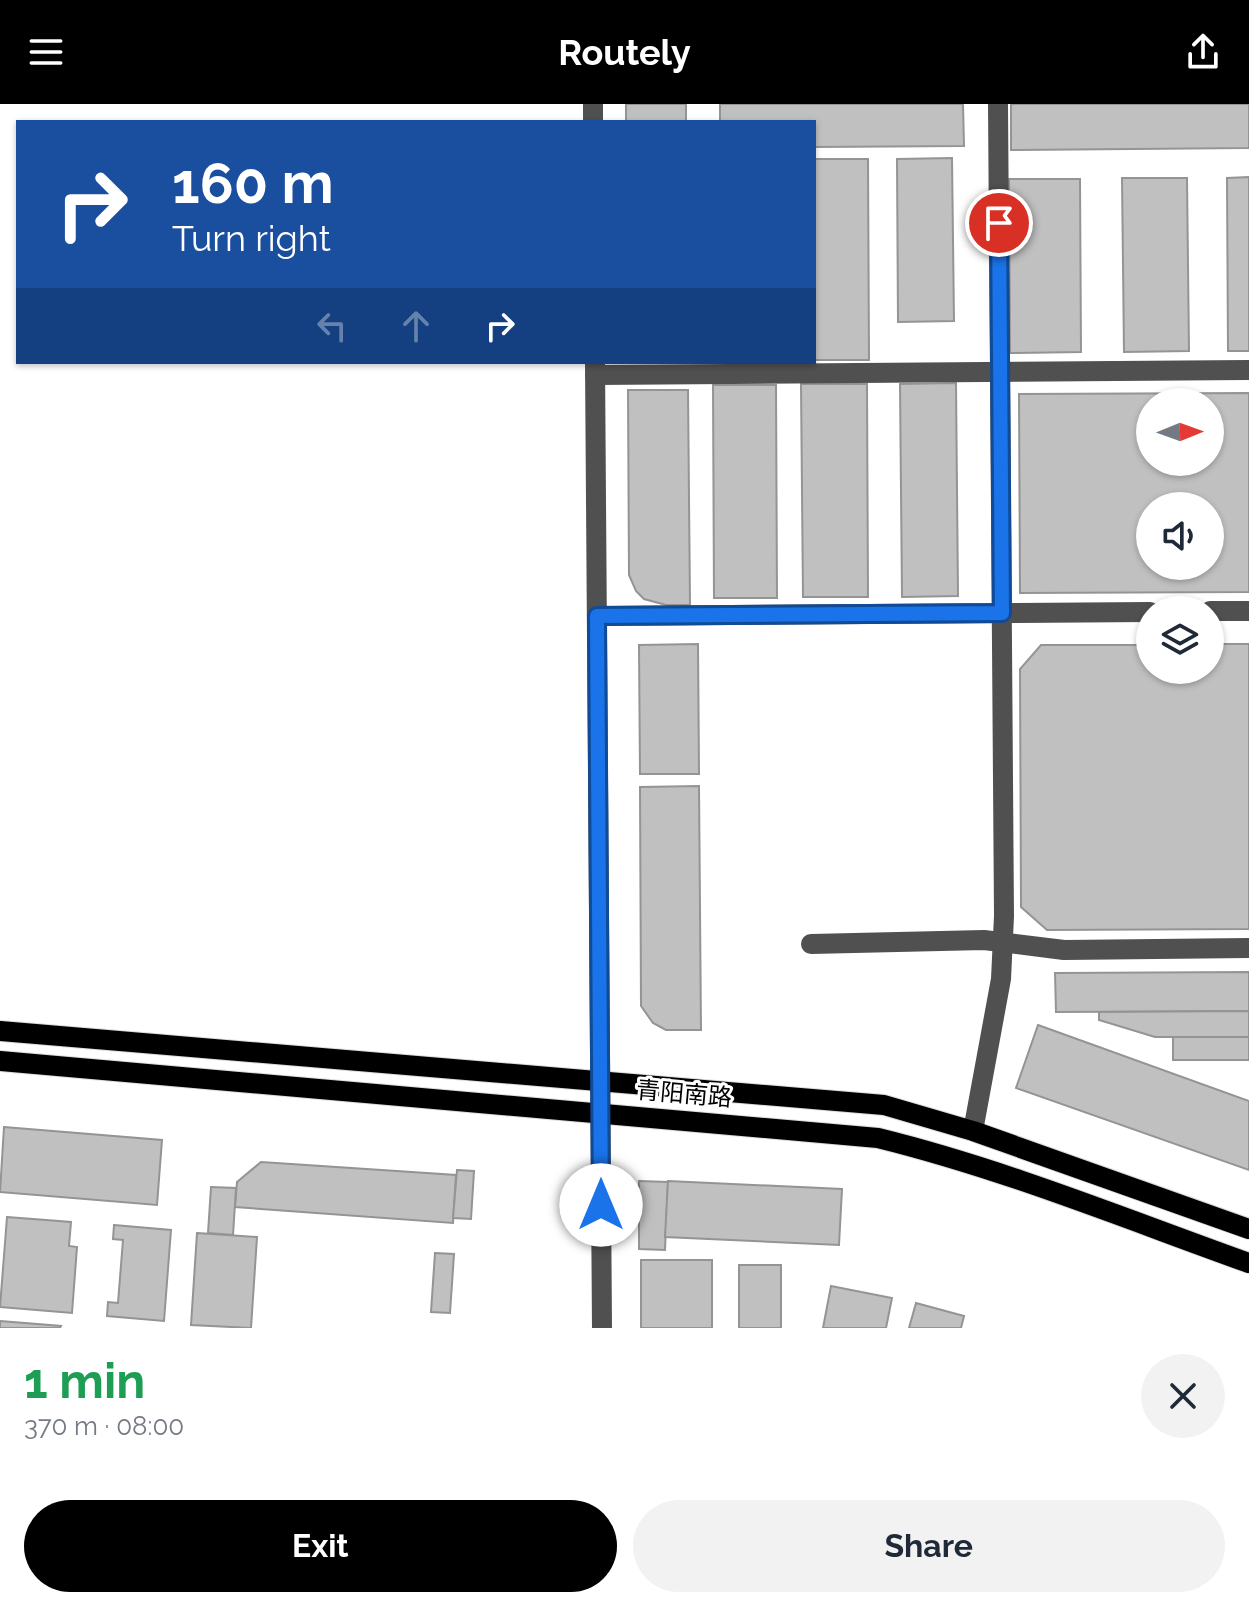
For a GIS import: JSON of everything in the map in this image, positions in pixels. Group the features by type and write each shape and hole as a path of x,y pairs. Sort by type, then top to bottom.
{"main road":[{"name":"青阳南路","path":"0,1031 884,1105 973,1131 1249,1229"},
{"name":"青阳南路","path":"0,1061 878,1138 919,1148 1039,1188 1249,1263"}],"street":[{"path":"973,1131 1001,979 1003,942 998,104"},
{"path":"602,1328 595,369 1249,370"},
{"path":"1224,611 1249,611"},
{"path":"597,616 1136,612"},
{"path":"811,944 984,940 1064,950 1249,948"}],"building":[{"path":"626,104 686,104 686,120 626,120"},
{"path":"720,104 963,104 964,146 816,147 816,120 720,120"},
{"path":"1011,104 1249,104 1249,148 1011,150"},
{"path":"952,158 954,321 898,322 897,159"},
{"path":"816,159 868,159 869,360 816,360"},
{"path":"1249,177 1249,351 1228,351 1227,178"},
{"path":"1122,178 1187,178 1189,351 1124,352"},
{"path":"1009,179 1080,179 1081,352 1010,353"},
{"path":"956,383 958,596 902,597 900,384"},
{"path":"801,384 867,384 868,597 803,597"},
{"path":"713,385 776,385 777,598 714,598"},
{"path":"628,390 688,390 690,605 666,605 644,599 636,591 629,575"},
{"path":"1136,393 1136,476 1224,476 1224,393 1249,393 1249,592 1020,593 1019,394"},
{"path":"698,644 699,774 640,774 639,645"},
{"path":"1224,644 1249,644 1249,929 1047,930 1021,907 1020,669 1041,645 1136,645 1136,684 1224,684"},
{"path":"699,786 701,1030 666,1030 653,1023 641,1006 640,787"},
{"path":"1249,972 1249,1011 1056,1012 1055,973"},
{"path":"1249,1011 1249,1037 1155,1037 1099,1020 1099,1012"},
{"path":"1038,1025 1249,1101 1249,1170 1016,1088"},
{"path":"1173,1037 1249,1037 1249,1060 1173,1060"},
{"path":"4,1127 162,1140 157,1205 0,1192"},
{"path":"261,1162 456,1175 453,1223 235,1207 237,1182"},
{"path":"457,1170 474,1171 471,1219 453,1218"},
{"path":"639,1181 668,1182 665,1250 639,1249"},
{"path":"668,1181 842,1189 839,1245 665,1237"},
{"path":"211,1187 236,1188 233,1235 208,1233"},
{"path":"7,1217 71,1222 69,1246 77,1247 72,1313 0,1307"},
{"path":"114,1225 171,1230 164,1321 107,1316 108,1302 118,1303 123,1240 113,1239"},
{"path":"197,1233 257,1237 251,1328 191,1325"},
{"path":"435,1253 454,1254 450,1313 431,1312"},
{"path":"641,1260 712,1260 712,1328 641,1328"},
{"path":"739,1265 781,1265 781,1328 739,1328"},
{"path":"831,1286 892,1298 886,1328 823,1328"},
{"path":"916,1303 964,1316 961,1328 909,1328"},
{"path":"0,1321 61,1326 0,1328"}],"route":[{"path":"601,1205 597,616 1002,613 999,223"}]}
